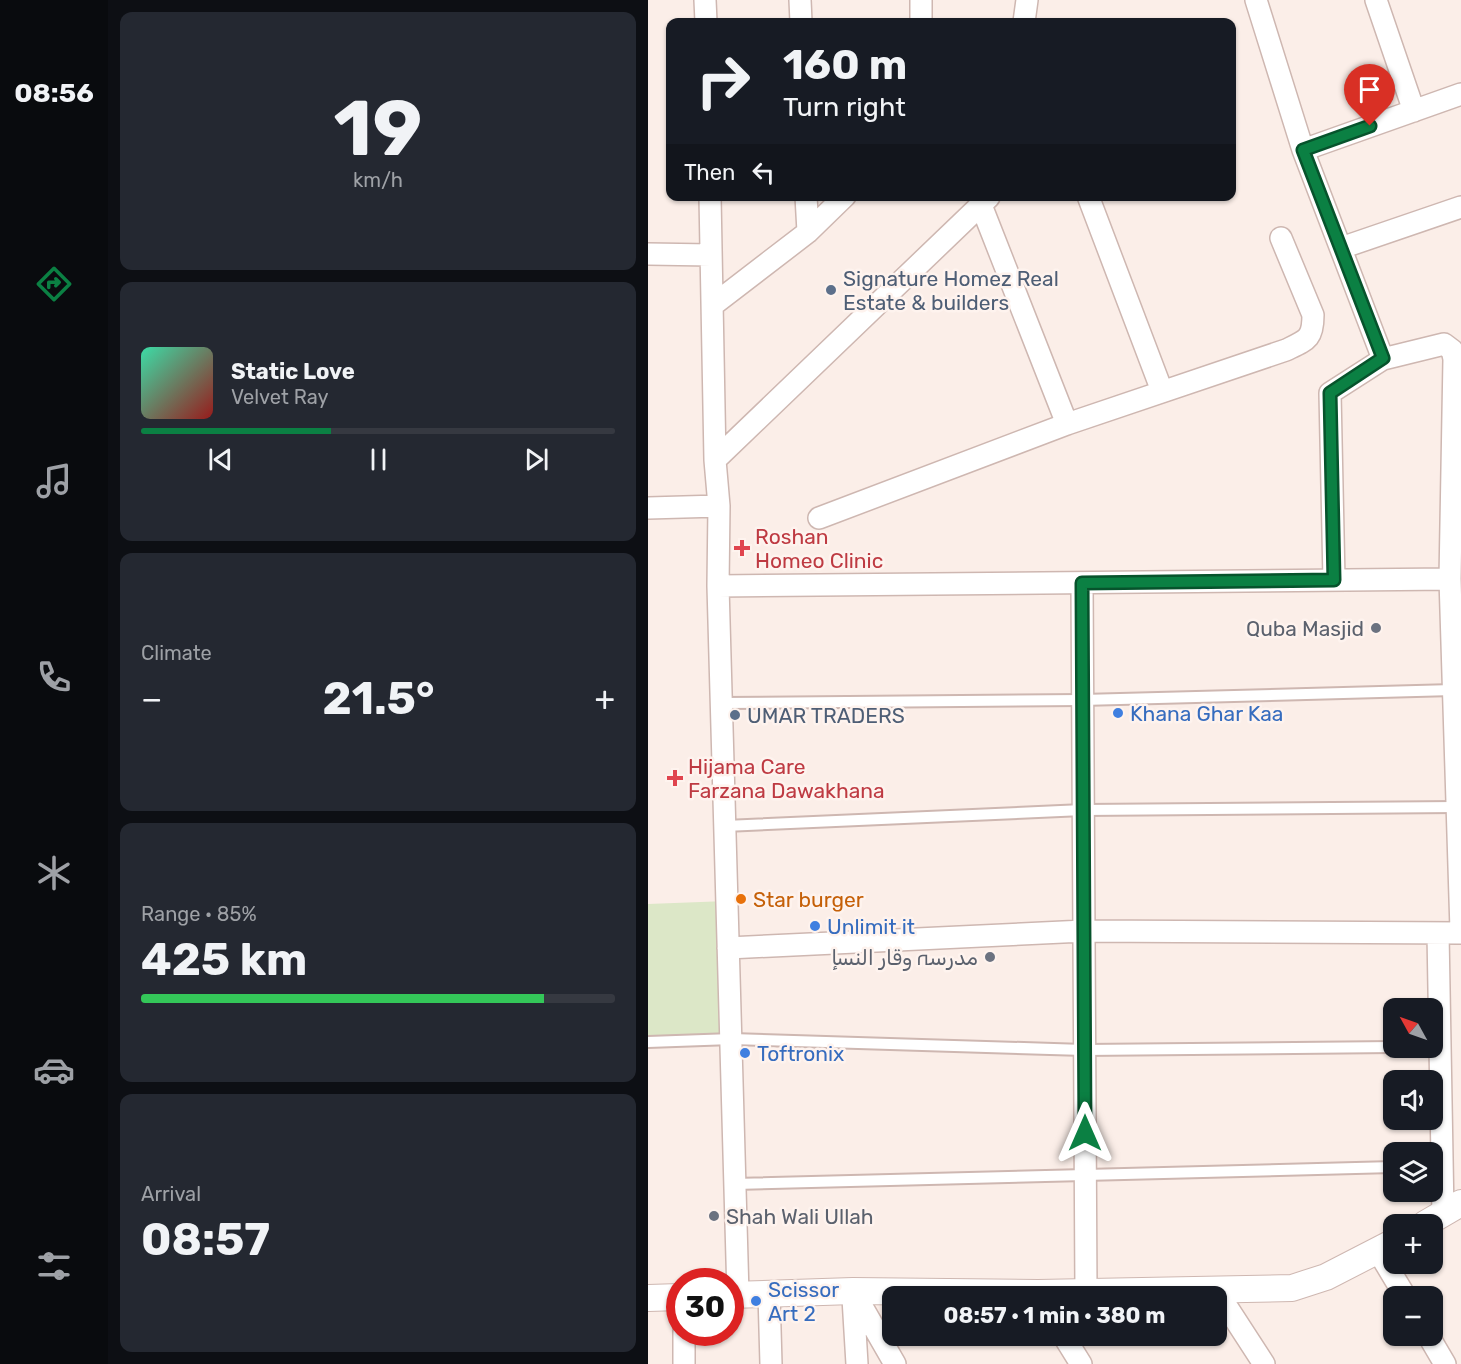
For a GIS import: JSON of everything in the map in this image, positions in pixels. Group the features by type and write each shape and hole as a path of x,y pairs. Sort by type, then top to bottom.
{"street":[{"path":"705,0 706,18"},
{"path":"800,0 801,18"},
{"path":"921,0 921,18"},
{"path":"1025,18 1027,0"},
{"path":"1256,0 1303,150 1383,358"},
{"path":"1376,0 1414,111"},
{"path":"1303,150 1461,94"},
{"path":"710,201 715,460 719,506 718,586 732,1039 734,1268"},
{"path":"807,201 808,232"},
{"path":"713,305 808,232 840,201"},
{"path":"715,460 985,201 1068,424"},
{"path":"1090,201 1162,391"},
{"path":"1341,248 1461,207"},
{"path":"819,518 1068,424 1286,350 1308,340 1313,328 1313,315 1281,238"},
{"path":"648,254 711,255"},
{"path":"728,948 1084,931 1438,933 1461,931 1457,807 1457,690 1450,579 1454,359 1452,350 1444,344 1383,358 1330,393 1334,580"},
{"path":"648,508 719,506"},
{"path":"718,586 1450,579"},
{"path":"1082,583 1086,1286"},
{"path":"1437,998 1438,933"},
{"path":"1436,1058 1437,1142"},
{"path":"1227,1290 1292,1288 1326,1277 1383,1248"},
{"path":"853,1292 857,1364"},
{"path":"853,1292 896,1364"},
{"path":"744,1295 882,1292"},
{"path":"769,1294 771,1364"},
{"path":"648,1298 666,1297"},
{"path":"1227,1307 1264,1364"},
{"path":"684,1346 684,1364"},
{"path":"1070,1346 1081,1364"},
{"path":"1434,1346 1445,1364"}],"lane":[{"path":"722,703 1082,700 1457,690"},
{"path":"725,826 1083,810 1457,807"},
{"path":"648,1042 732,1039 1084,1050 1383,1047"},
{"path":"735,1184 1383,1167"}],"green space":[{"path":"727,901 732,1039 648,1042 648,904"}],"place":[{"name":"Signature Homez Real Estate & builders","path":"831,290"},
{"name":"Roshan Homeo Clinic","path":"742,548"},
{"name":"Quba Masjid","path":"1376,628"},
{"name":"Khana Ghar Kaa","path":"1118,713"},
{"name":"UMAR TRADERS","path":"735,715"},
{"name":"Hijama Care Farzana Dawakhana","path":"675,778"},
{"name":"Star burger","path":"741,899"},
{"name":"Unlimit it","path":"815,926"},
{"name":"مدرسہ وقار النسإ","path":"990,957"},
{"name":"Toftronix","path":"745,1053"},
{"name":"Shah Wali Ullah","path":"714,1216"},
{"name":"Scissor Art 2","path":"756,1301"}],"route":[{"path":"1085,1133 1082,583 1334,580 1330,393 1383,358 1303,150 1370,126"}]}
